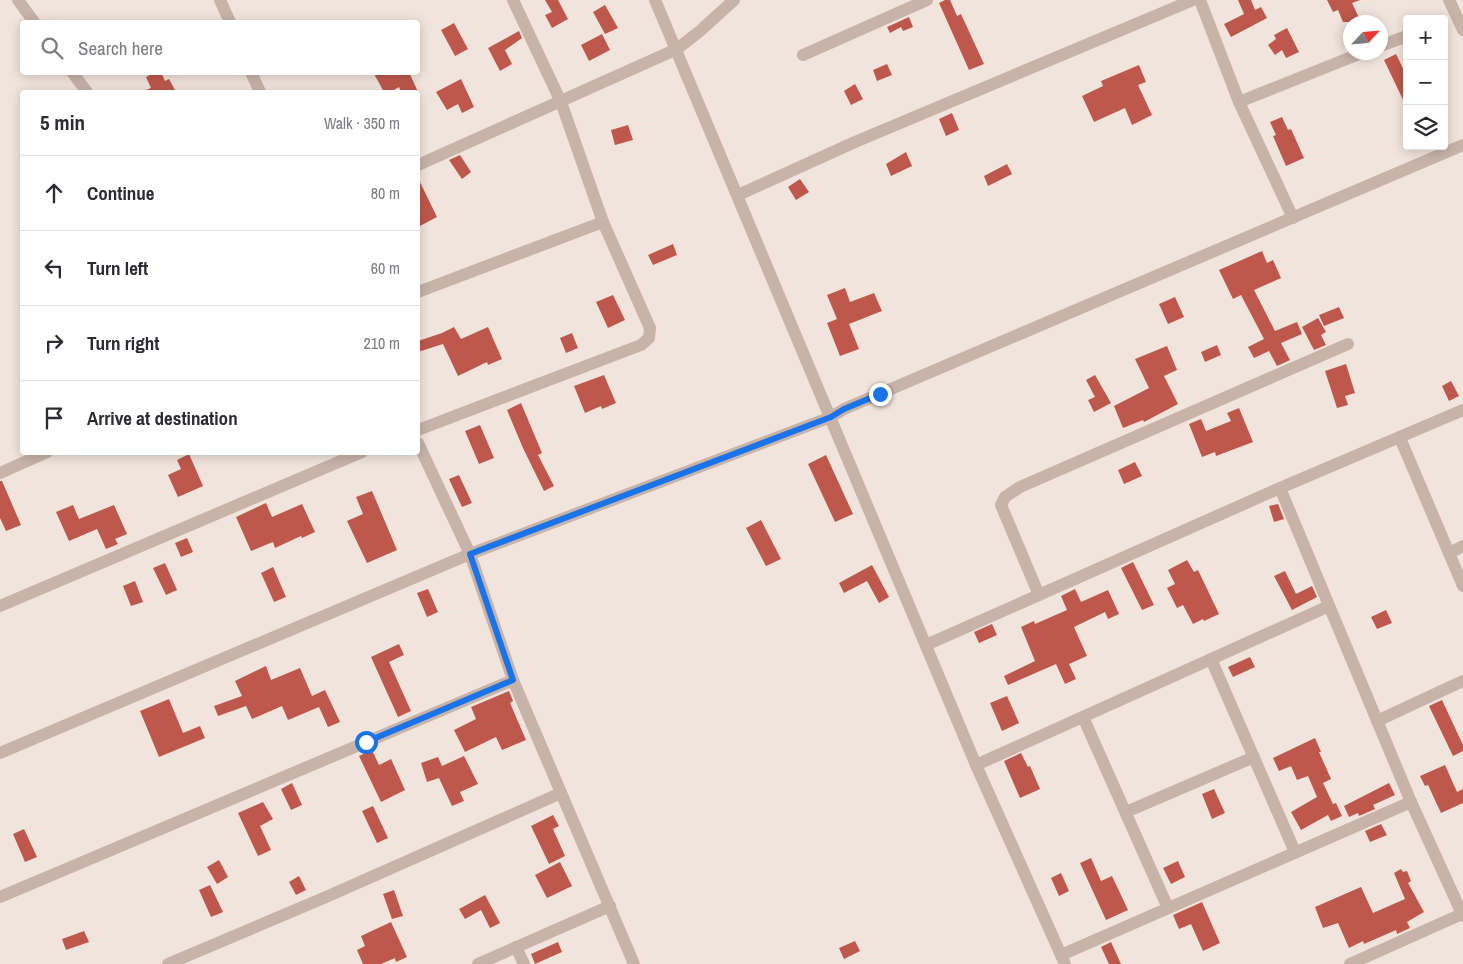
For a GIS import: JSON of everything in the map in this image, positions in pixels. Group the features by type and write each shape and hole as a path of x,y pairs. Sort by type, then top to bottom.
{"street":[{"path":"18,0 33,20"},
{"path":"220,0 229,20"},
{"path":"420,429 640,346 648,338 650,328 603,222 561,102 513,0"},
{"path":"655,0 976,765 1063,960 1168,908 1411,802"},
{"path":"420,164 677,49 734,0"},
{"path":"803,55 927,0"},
{"path":"738,195 855,142 1193,0"},
{"path":"1200,0 1239,102 1293,218"},
{"path":"1448,0 1454,17 1463,30"},
{"path":"1388,43 1403,37"},
{"path":"1239,102 1344,60"},
{"path":"74,75 86,90"},
{"path":"252,75 259,90"},
{"path":"0,753 470,554 831,417 844,409 1463,145"},
{"path":"420,291 603,222"},
{"path":"1039,595 1001,505 1005,498 1020,486 1348,344"},
{"path":"926,645 1280,488 1463,410"},
{"path":"1400,438 1463,586"},
{"path":"420,446 470,554 513,680 634,964"},
{"path":"0,473 40,455"},
{"path":"0,606 355,455"},
{"path":"1280,488 1411,802 1462,915 1350,964"},
{"path":"1449,552 1463,546"},
{"path":"976,765 1330,606"},
{"path":"1211,659 1295,852"},
{"path":"0,897 513,680"},
{"path":"1377,721 1463,681"},
{"path":"1083,717 1168,908"},
{"path":"1126,812 1254,757"},
{"path":"168,964 326,897 561,793"},
{"path":"478,964 610,906"},
{"path":"516,947 524,964"}],"building":[{"path":"545,0 558,0 568,19 552,28 545,15 552,12"},
{"path":"950,0 957,16 961,14 984,64 969,70 939,3"},
{"path":"1238,0 1251,0 1255,10 1261,7 1267,18 1231,37 1224,24 1244,14"},
{"path":"1327,0 1360,0 1352,3 1358,15 1343,15 1343,22 1338,10 1333,12"},
{"path":"605,5 618,28 605,34 593,12"},
{"path":"909,17 913,27 903,31 901,27 890,33 887,27"},
{"path":"454,23 468,49 455,56 441,30"},
{"path":"1287,28 1299,52 1286,58 1282,50 1275,55 1268,45 1276,39 1274,35"},
{"path":"519,31 522,38 505,50 512,64 500,71 488,48"},
{"path":"602,34 610,50 589,61 581,45"},
{"path":"1396,54 1403,69 1403,100 1384,60 1388,60 1388,58"},
{"path":"887,64 892,75 877,81 873,70"},
{"path":"1139,65 1146,82 1138,85 1152,115 1132,125 1125,108 1094,122 1082,96 1103,86 1101,81"},
{"path":"150,75 162,75 165,81 169,79 175,90 146,90 151,88 146,77"},
{"path":"375,75 410,75 417,90 400,90 399,87 394,90 383,90"},
{"path":"461,79 474,107 462,113 458,104 447,110 436,92"},
{"path":"855,84 863,99 851,105 844,91"},
{"path":"952,113 959,130 946,136 939,119"},
{"path":"1282,117 1288,130 1291,129 1304,158 1286,166 1273,136 1276,135 1270,122"},
{"path":"628,125 633,140 615,145 611,130"},
{"path":"906,152 912,166 891,176 886,164"},
{"path":"460,155 471,172 462,179 449,160"},
{"path":"1007,164 1012,174 988,186 984,176"},
{"path":"800,179 809,192 796,200 788,187"},
{"path":"420,182 437,217 420,226"},
{"path":"673,244 677,255 653,265 648,255"},
{"path":"1262,251 1267,263 1273,260 1281,278 1254,290 1275,331 1297,322 1302,334 1281,343 1290,360 1277,366 1269,351 1254,358 1248,347 1264,339 1241,295 1233,299 1219,270"},
{"path":"845,288 850,302 874,293 882,311 849,324 859,349 840,356 827,323 837,319 827,295"},
{"path":"613,295 625,320 608,328 596,302"},
{"path":"1175,297 1184,317 1168,324 1159,304"},
{"path":"1339,307 1344,318 1324,326 1319,315"},
{"path":"1318,318 1326,332 1321,335 1326,345 1314,350 1302,327"},
{"path":"454,327 461,339 488,327 502,359 488,365 487,362 458,376 443,344 420,351 420,340"},
{"path":"572,333 578,348 566,353 560,338"},
{"path":"1217,345 1221,355 1205,362 1201,352"},
{"path":"1167,346 1177,370 1164,376 1178,404 1144,422 1143,420 1123,428 1114,406 1149,388 1135,359"},
{"path":"1346,364 1355,393 1345,396 1348,405 1337,408 1325,371"},
{"path":"604,375 616,403 602,409 601,406 585,413 574,386"},
{"path":"1095,375 1111,403 1094,412 1088,400 1095,397 1086,380"},
{"path":"1451,381 1459,396 1449,401 1442,386"},
{"path":"521,403 542,453 538,455 554,486 544,491 507,410"},
{"path":"1239,408 1253,442 1216,456 1215,452 1202,457 1189,424 1201,419 1206,431 1231,421 1227,413"},
{"path":"480,425 494,458 479,464 465,431"},
{"path":"189,455 203,486 178,497 168,475 181,469 177,460"},
{"path":"826,455 853,514 835,522 808,464"},
{"path":"1135,462 1142,476 1124,484 1118,470"},
{"path":"459,475 472,503 462,507 449,479"},
{"path":"0,481 2,481 21,525 6,531 0,518"},
{"path":"372,491 397,550 367,563 347,521 363,514 356,497"},
{"path":"266,503 272,517 302,504 315,532 275,548 273,542 251,551 236,517"},
{"path":"1278,504 1284,519 1274,522 1269,506"},
{"path":"73,505 79,519 114,505 127,534 115,539 118,544 106,549 97,529 69,541 56,512"},
{"path":"761,520 781,559 766,566 746,528"},
{"path":"187,538 193,552 181,557 175,543"},
{"path":"1187,560 1194,572 1198,570 1219,614 1193,624 1183,605 1177,608 1167,588 1175,584 1168,570"},
{"path":"1133,562 1154,605 1142,610 1121,568"},
{"path":"165,563 177,590 166,595 153,568"},
{"path":"872,565 889,597 879,603 867,581 844,593 839,583"},
{"path":"273,567 286,597 274,602 261,573"},
{"path":"1285,571 1296,594 1312,586 1317,597 1292,610 1274,576"},
{"path":"135,581 143,602 131,606 123,586"},
{"path":"428,589 438,612 427,617 417,593"},
{"path":"1075,589 1081,602 1108,590 1119,614 1108,619 1105,612 1074,627 1087,656 1069,664 1076,679 1065,684 1056,664 1008,685 1004,676 1035,661 1021,627 1034,621 1035,624 1067,610 1061,596"},
{"path":"1386,610 1392,623 1377,629 1371,617"},
{"path":"992,624 997,635 979,643 974,632"},
{"path":"399,644 404,655 389,662 411,711 398,717 371,657"},
{"path":"1250,657 1255,667 1233,677 1228,667"},
{"path":"266,666 271,680 300,668 312,696 325,690 340,722 328,727 319,707 288,720 282,706 252,719 246,706 218,716 214,706 242,696 235,681"},
{"path":"509,691 513,701 510,703 526,740 502,750 496,737 465,752 454,730 476,719 471,707"},
{"path":"1007,696 1019,723 1002,731 990,703"},
{"path":"169,699 183,733 200,726 205,738 159,757 140,711"},
{"path":"1442,700 1463,745 1463,751 1453,756 1429,706"},
{"path":"1315,738 1331,779 1323,783 1333,804 1336,803 1342,816 1331,821 1328,815 1301,830 1291,812 1317,797 1308,776 1297,780 1291,766 1279,771 1273,758"},
{"path":"372,750 379,765 391,759 405,790 381,802 359,756"},
{"path":"1021,753 1028,767 1030,766 1040,789 1020,798 1004,761"},
{"path":"464,756 478,784 460,792 464,801 452,806 439,778 427,782 421,763 438,757 442,766"},
{"path":"1445,765 1457,792 1463,789 1463,803 1441,813 1428,785 1425,786 1420,776"},
{"path":"292,783 302,805 291,810 281,789"},
{"path":"1389,783 1395,795 1373,805 1375,809 1359,816 1358,813 1349,817 1344,806"},
{"path":"1214,789 1225,813 1212,819 1202,794"},
{"path":"263,802 273,819 260,826 271,850 258,856 238,813"},
{"path":"373,806 388,838 377,843 362,811"},
{"path":"553,815 559,826 553,829 565,856 549,864 531,826"},
{"path":"1381,824 1387,835 1370,842 1365,831"},
{"path":"24,829 37,857 25,862 13,834"},
{"path":"1091,858 1101,881 1112,876 1128,910 1106,920 1080,863"},
{"path":"219,860 228,877 217,884 207,867"},
{"path":"1178,861 1185,877 1171,884 1163,868"},
{"path":"560,862 572,886 547,898 535,875"},
{"path":"1401,869 1403,872 1407,871 1411,881 1408,883 1424,912 1407,922 1410,928 1397,934 1396,930 1364,944 1363,941 1349,948 1338,923 1323,928 1315,907 1361,887 1373,913 1405,899 1394,873"},
{"path":"1061,873 1069,891 1059,896 1051,878"},
{"path":"299,876 306,890 296,895 289,882"},
{"path":"210,885 223,912 211,917 199,890"},
{"path":"394,890 403,916 392,919 383,894"},
{"path":"485,895 500,923 490,928 481,910 465,919 459,909"},
{"path":"1202,902 1220,943 1203,951 1191,924 1179,929 1173,915"},
{"path":"391,922 407,957 396,962 395,958 381,964 363,964 357,950 365,946 361,936"},
{"path":"84,931 89,942 66,950 62,939"},
{"path":"855,941 860,951 844,959 839,948"},
{"path":"558,942 562,952 535,964 531,954"},
{"path":"1111,942 1121,964 1109,964 1101,947"}],"route":[{"path":"366,742 513,680 470,554 831,417 844,409 880,394"}]}
